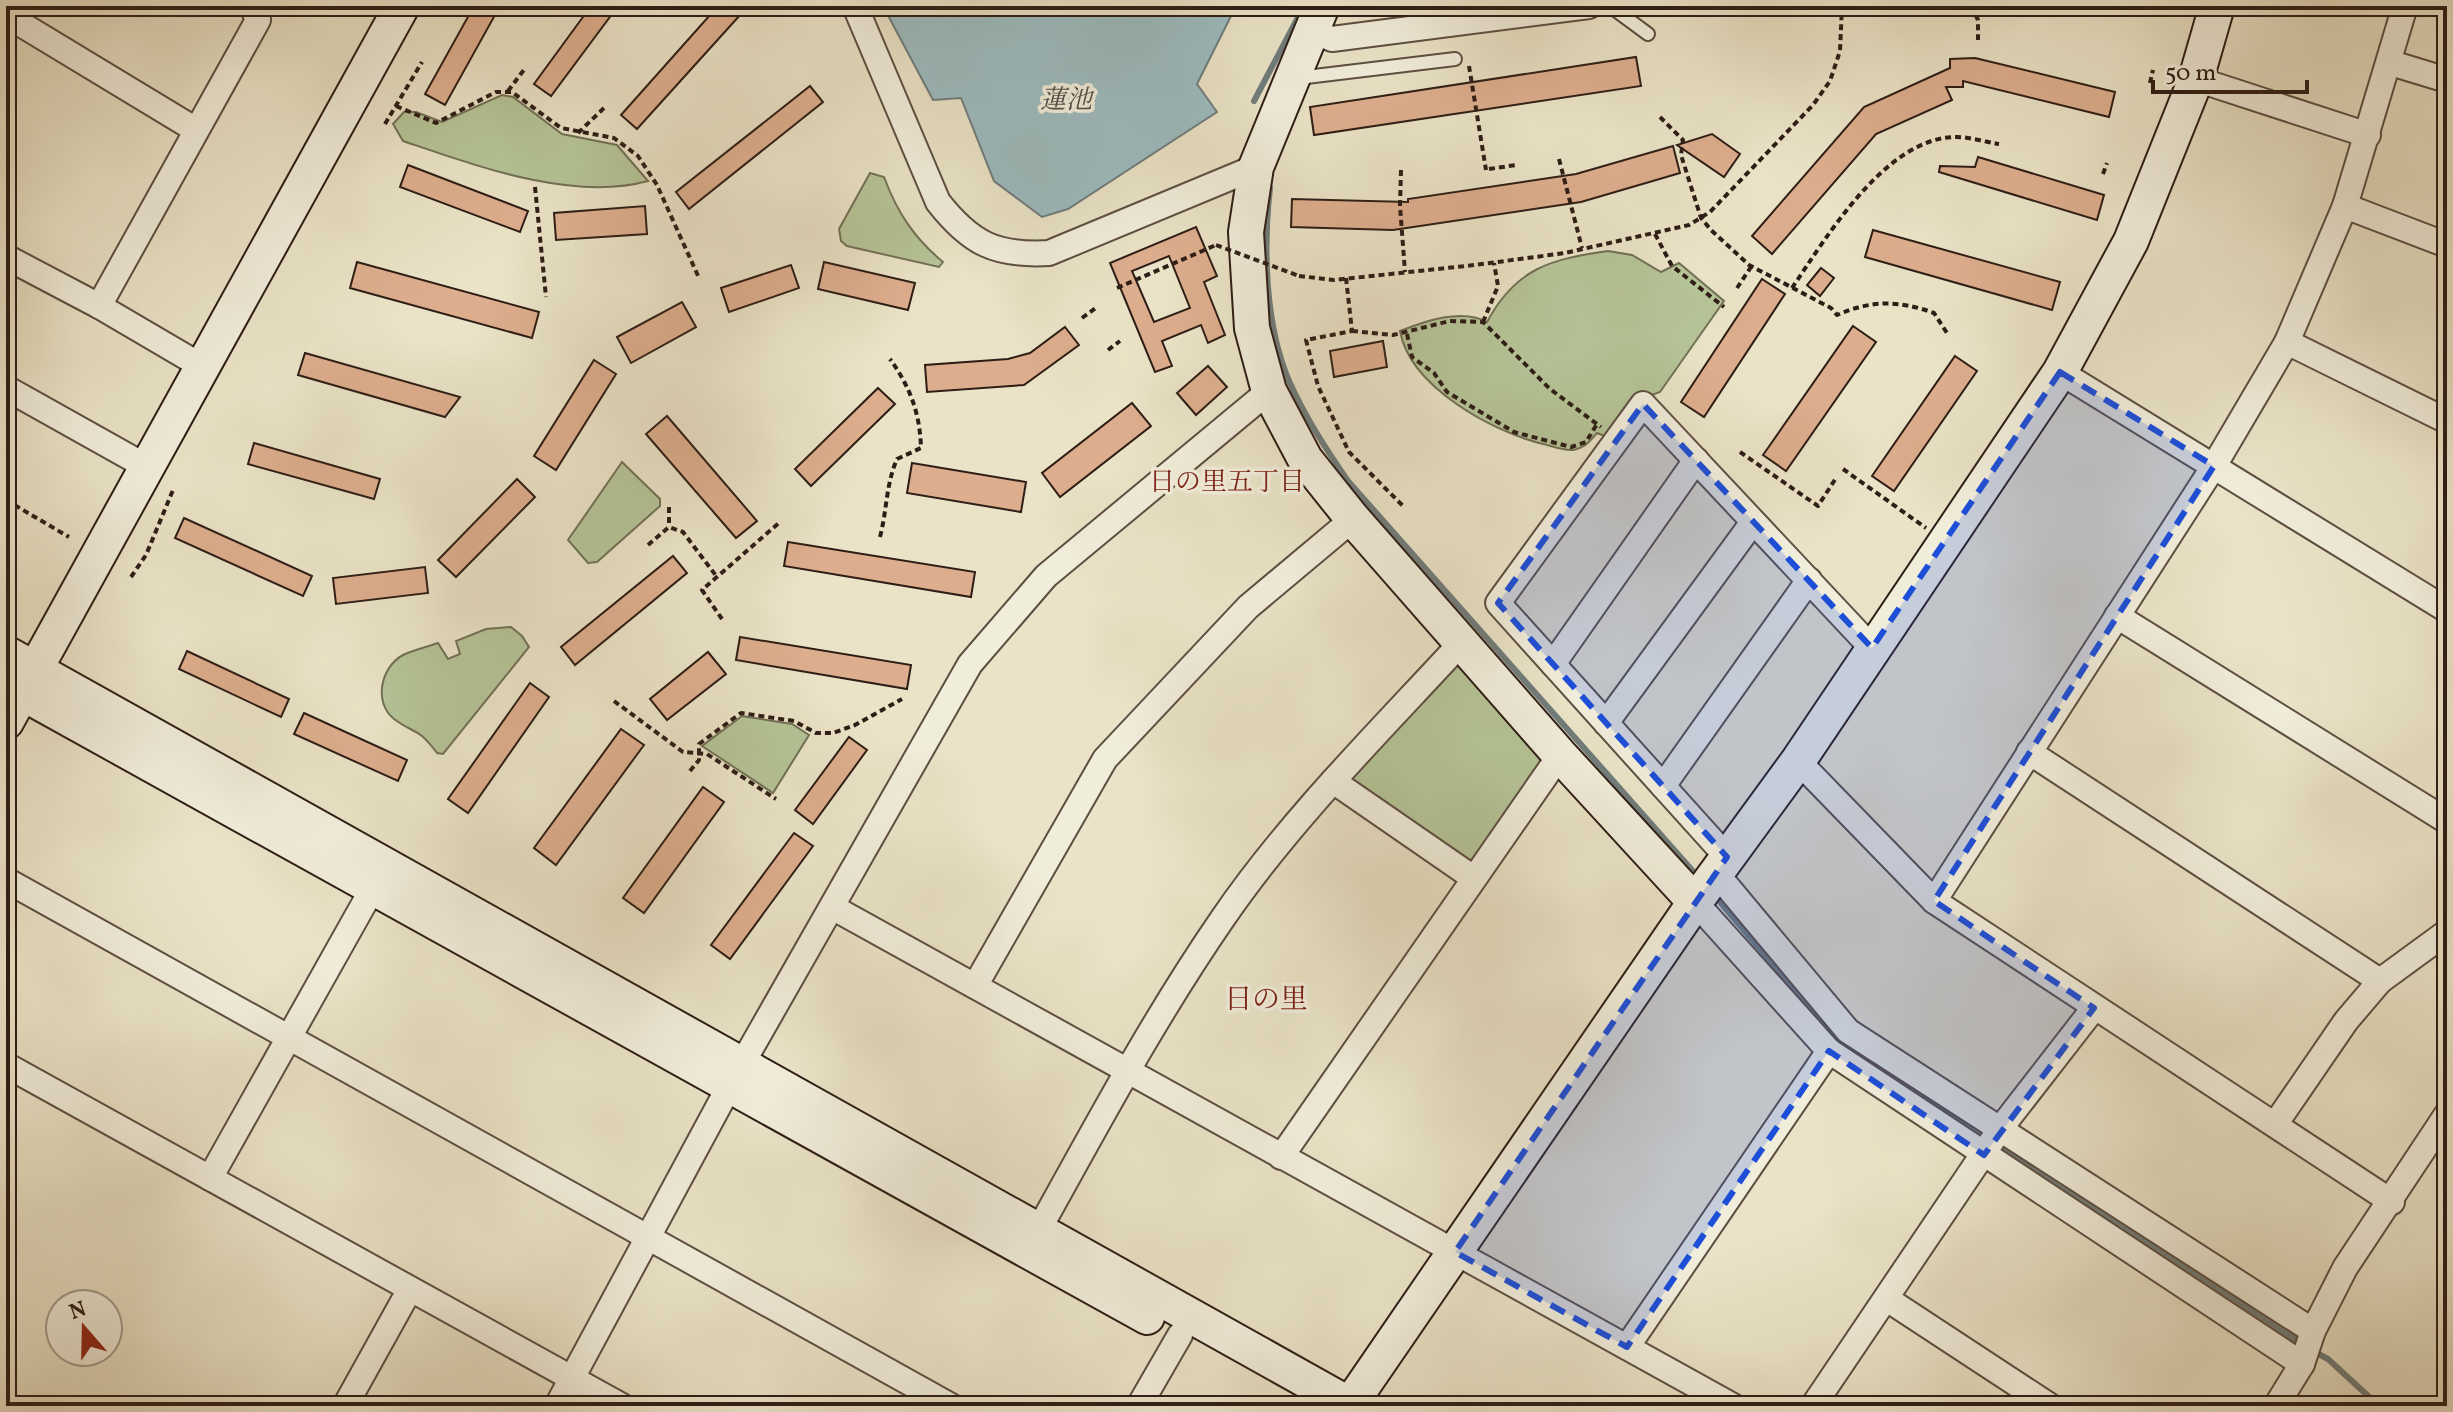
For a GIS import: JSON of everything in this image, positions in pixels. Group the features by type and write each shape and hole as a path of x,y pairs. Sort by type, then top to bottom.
{"street":[{"path":"99,306 258,20 252,6"},
{"path":"15,684 147,467 402,6"},
{"path":"855,6 938,202 957,227 985,246 1014,255 1049,253 1256,167"},
{"path":"1316,18 1332,39 1589,6"},
{"path":"15,684 737,1074 1033,1240 1350,1406 1695,902 1798,761 2060,372 2131,241 2196,79 2217,6"},
{"path":"1934,901 2214,466 2287,342 2345,206 2391,63 2405,6"},
{"path":"6,15 196,130"},
{"path":"1316,18 1256,167 1246,232 1252,328 1269,391 1305,459 1353,519 1560,755 1829,1051 2302,1364"},
{"path":"2391,63 2447,80"},
{"path":"2196,79 2368,135"},
{"path":"2345,206 2447,245"},
{"path":"6,257 99,306 203,367"},
{"path":"2287,342 2447,421"},
{"path":"2060,372 2447,610"},
{"path":"6,388 147,467"},
{"path":"557,1406 737,1074 970,664 1046,576 1269,391"},
{"path":"1872,648 1643,404 1498,603 1663,786 1848,1031 2313,1331"},
{"path":"1553,664 1696,460"},
{"path":"975,986 1105,759 1248,607 1353,519"},
{"path":"1606,723 1753,522"},
{"path":"1663,786 1809,580"},
{"path":"2117,616 2447,821"},
{"path":"1033,1240 1128,1070 1224,916 1333,781 1461,643"},
{"path":"15,684 374,886 737,1074"},
{"path":"2029,752 2380,981"},
{"path":"1281,1157 1472,877 1560,755"},
{"path":"1798,761 1934,901 2392,1202"},
{"path":"1333,781 1472,877"},
{"path":"6,880 951,1406"},
{"path":"210,1178 374,886"},
{"path":"832,907 1733,1406"},
{"path":"2276,1123 2346,1021 2380,981 2447,932"},
{"path":"1813,1406 2000,1129 2094,1008"},
{"path":"1627,1347 1829,1051"},
{"path":"6,1065 622,1406"},
{"path":"2276,1406 2302,1364 2313,1331 2345,1268 2392,1202 2447,1114"},
{"path":"1033,1240 1180,1335 1313,1406"},
{"path":"345,1406 410,1289"},
{"path":"1887,1299 2050,1406"},
{"path":"1139,1406 1180,1335"}],"lane":[{"path":"1610,6 1648,34"},
{"path":"1291,78 1315,78 1461,58"}],"path":[{"path":"1117,288 1216,245 1299,276 1346,278 1494,263 1674,231 1701,218 1813,105 1830,81 1840,51 1842,6"},
{"path":"1971,6 1978,20 1978,40"},
{"path":"1461,58 1488,170 1516,165"},
{"path":"385,124 422,62"},
{"path":"508,92 526,67"},
{"path":"2150,83 2153,70"},
{"path":"396,106 436,123 496,92 508,92 521,96 561,128 614,138 638,156 657,185 699,278"},
{"path":"578,133 605,107"},
{"path":"1660,117 1683,140 1681,155 1701,218 1751,266 1831,308 1837,315 1865,303 1891,302 1934,313 1947,333"},
{"path":"1792,288 1844,212 1887,167 1927,144 1954,137 1999,144"},
{"path":"1559,159 1582,248"},
{"path":"2103,174 2107,163"},
{"path":"1401,170 1400,206 1405,272"},
{"path":"535,187 546,297"},
{"path":"1655,234 1672,266 1724,307"},
{"path":"1483,322 1498,286 1494,263"},
{"path":"1737,288 1751,266"},
{"path":"1346,278 1352,331"},
{"path":"1082,318 1097,307"},
{"path":"1405,508 1349,452 1318,386 1306,340 1352,331 1380,336 1407,334 1423,325 1450,321 1483,322 1550,389 1617,440"},
{"path":"1407,334 1412,357 1434,373 1447,392 1514,432 1571,447 1586,442 1597,424"},
{"path":"1108,350 1120,341"},
{"path":"880,537 887,506 887,482 897,459 921,448 919,415 904,377 890,359"},
{"path":"1740,452 1818,506 1836,478"},
{"path":"1843,469 1944,542"},
{"path":"131,577 146,555 173,490"},
{"path":"6,500 69,537"},
{"path":"648,545 669,527 669,507"},
{"path":"722,619 702,590 780,522"},
{"path":"669,527 683,532 717,577"},
{"path":"690,771 699,760 699,744 741,713 794,721 816,733 833,733 855,725 902,699"},
{"path":"614,701 683,752 707,754 776,799"}],"highlighted area":[{"path":"2060,372 2214,466 1934,901 2094,1008 1984,1155 1829,1051 1627,1347 1455,1252 1727,857 1498,603 1643,404 1872,648"}],"green space":[{"path":"502,95 513,97 562,134 617,145 648,181 588,187 524,178 403,141 393,124 404,112 416,112 442,122"},
{"path":"870,173 884,177 908,224 923,244 943,262 939,267 847,246 841,241 839,229"},
{"path":"1608,251 1632,255 1661,272 1679,263 1724,301 1660,392 1652,395 1640,392 1607,437 1597,433 1584,446 1569,450 1501,429 1478,418 1436,388 1407,351 1400,331 1455,316 1487,322 1510,289 1537,269 1569,258"},
{"path":"622,462 660,499 660,506 597,562 588,563 568,540"},
{"path":"511,627 529,647 443,754 437,753 420,735 387,712 383,704 382,685 395,660 438,643 448,659 460,654 456,641 486,629"},
{"path":"1463,661 1544,757 1474,861 1465,865 1353,789 1350,777 1452,663"},
{"path":"742,716 792,724 809,735 773,793 702,746"}],"water":[{"name":"蓮池","path":"883,6 1236,6 1197,84 1217,112 1068,209 1042,217 994,181 961,98 933,100"}],"building":[{"path":"474,6 500,6 445,105 425,94"},
{"path":"591,6 618,6 551,96 534,84"},
{"path":"718,6 732,6 741,14 637,129 621,115"},
{"path":"1636,57 1641,86 1314,135 1310,107"},
{"path":"1975,58 2115,92 2109,117 1963,81 1963,87 1946,87 1952,100 1876,134 1772,254 1752,236 1864,107 1950,68 1950,59"},
{"path":"810,86 823,102 689,209 676,192"},
{"path":"1712,134 1740,154 1724,177 1677,145"},
{"path":"1673,146 1680,173 1581,202 1393,230 1291,227 1292,199 1408,202 1408,199 1576,174"},
{"path":"1978,157 2104,195 2097,220 1939,172 1940,166 1975,167"},
{"path":"408,165 528,211 520,232 400,187"},
{"path":"645,206 647,234 556,240 554,213"},
{"path":"1196,227 1217,276 1204,282 1225,335 1208,343 1201,325 1162,341 1172,366 1155,372 1110,263","holes":["1169,256 1190,308 1154,322 1132,271"]},
{"path":"1873,230 2060,282 2052,310 1865,257"},
{"path":"357,262 539,312 532,338 350,288"},
{"path":"824,262 915,283 908,310 818,289"},
{"path":"791,265 799,288 729,312 721,288"},
{"path":"1821,268 1834,278 1820,296 1807,285"},
{"path":"1762,279 1785,294 1704,417 1681,402"},
{"path":"682,302 696,327 631,363 617,337"},
{"path":"1853,326 1876,342 1786,471 1763,455"},
{"path":"1065,327 1079,345 1024,385 927,392 925,365 1008,359 1030,353"},
{"path":"1383,341 1387,367 1334,377 1330,351"},
{"path":"305,353 460,397 445,417 298,375"},
{"path":"1955,356 1977,371 1894,491 1872,476"},
{"path":"594,360 616,374 556,470 534,456"},
{"path":"1208,366 1227,387 1196,415 1177,393"},
{"path":"878,388 895,404 811,486 795,469"},
{"path":"1132,403 1151,426 1060,497 1042,473"},
{"path":"667,416 757,521 736,538 646,434"},
{"path":"254,443 380,479 374,499 248,464"},
{"path":"912,463 1026,482 1021,512 907,493"},
{"path":"517,479 535,497 456,577 438,560"},
{"path":"184,518 312,576 303,596 175,538"},
{"path":"788,542 975,572 971,597 784,566"},
{"path":"673,556 687,573 575,665 561,647"},
{"path":"425,567 428,593 336,604 333,578"},
{"path":"740,637 911,665 907,689 736,660"},
{"path":"187,651 289,699 281,717 179,669"},
{"path":"708,652 726,674 667,720 650,699"},
{"path":"530,683 549,697 468,813 448,799"},
{"path":"304,713 407,760 398,781 294,734"},
{"path":"621,729 644,745 556,865 534,848"},
{"path":"849,737 867,750 813,824 795,810"},
{"path":"703,787 724,802 644,913 623,898"},
{"path":"794,833 813,846 730,959 711,945"}],"waterway":[{"path":"1254,101 1304,6"},
{"path":"1270,188 1267,260 1275,335 1289,381 1324,445 1348,481 1699,878"},
{"path":"1714,895 1836,1038 1988,1136"},
{"path":"1998,1143 2302,1344"},
{"path":"2311,1350 2328,1359 2379,1406"}],"district":[{"name":"日の里五丁目","path":"1227,481"},
{"name":"日の里","path":"1266,998"}]}
